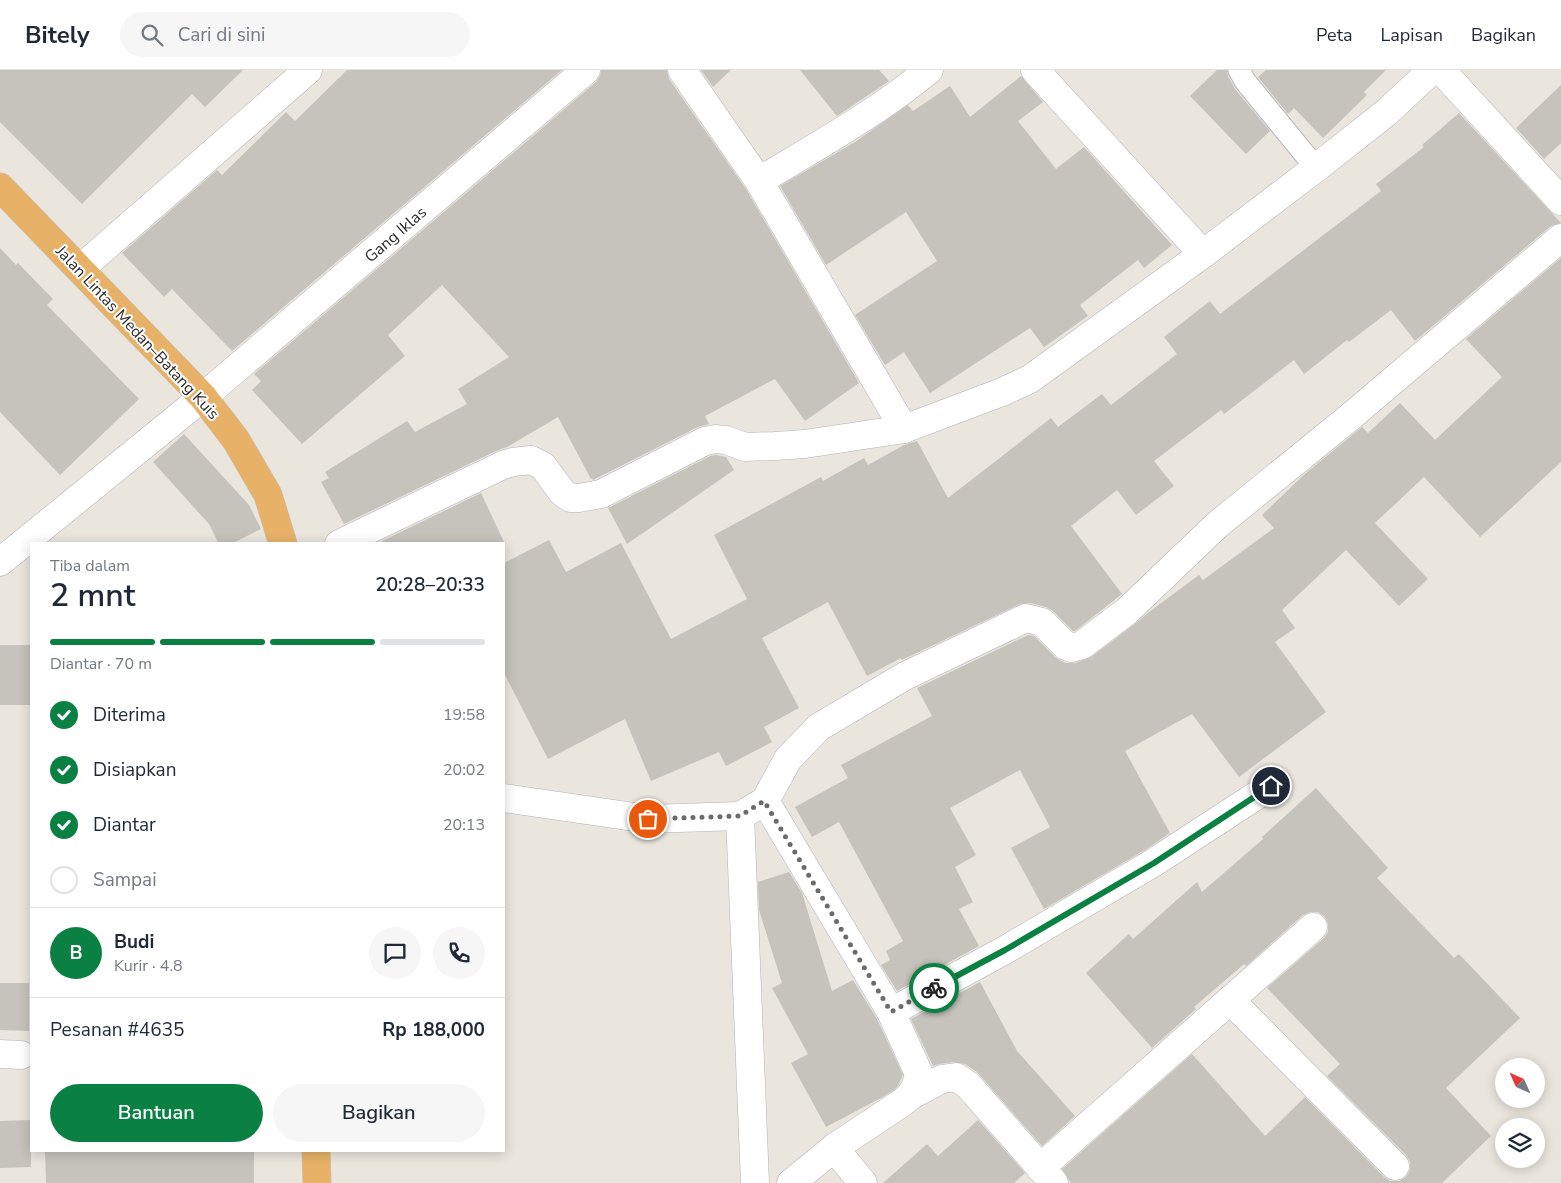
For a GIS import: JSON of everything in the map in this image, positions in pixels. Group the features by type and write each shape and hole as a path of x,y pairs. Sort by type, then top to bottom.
{"highway":[{"name":"Jalan Lintas Medan–Batang Kuis","path":"0,187 204,397 236,440 268,495 282,542"},
{"path":"316,1152 317,1183"}],"street":[{"path":"80,269 308,70"},
{"name":"Gang Iklas","path":"0,562 204,397 586,70"},
{"path":"682,70 759,181 904,429"},
{"path":"759,181 848,127 929,70"},
{"path":"1035,70 1203,254"},
{"path":"343,542 503,465 513,462 531,460 543,466 562,492 570,498 579,498 601,494 705,441 726,440 745,447 775,446 805,444 904,429 1002,392 1030,379 1203,254 1387,112 1432,70"},
{"path":"1441,70 1561,201"},
{"path":"505,798 648,819 740,816 764,801 788,759 818,727 905,676 1026,618 1042,622 1066,646 1071,648 1082,645 1127,611 1217,525 1350,417 1561,238"},
{"path":"891,1012 1005,950 1154,863 1271,786"},
{"path":"764,801 891,1012 919,1074 916,1086 910,1096"},
{"path":"740,816 755,1183"},
{"path":"790,1183 834,1148 910,1096 942,1079 956,1077 968,1085 1047,1175 1230,1000 1314,927"},
{"path":"1230,1000 1394,1166"},
{"path":"834,1148 863,1183"}],"lane":[{"path":"1240,70 1245,81 1316,168"}],"building":[{"path":"0,70 243,70 205,107 192,94 82,204 0,122"},
{"path":"347,70 562,70 232,351 172,289 164,297 122,253 217,170 222,175 286,112 295,121"},
{"path":"601,70 667,70 669,79 746,189 859,383 805,421 775,379 705,416 709,424 698,427 593,480 558,417 507,447 344,524 321,482 329,478 325,472 407,421 415,432 467,404 458,389 509,357 442,285 388,335 405,356 302,444 252,390 261,381 254,374 596,82"},
{"path":"701,70 731,70 713,87"},
{"path":"800,70 879,70 889,81 837,116"},
{"path":"1217,70 1227,70 1235,89 1270,131 1246,154 1190,96"},
{"path":"1266,70 1386,70 1364,92 1367,95 1323,138 1294,108 1288,114 1258,77"},
{"path":"1021,76 1043,102 1018,121 1056,169 1084,147 1172,245 1144,268 1138,260 1080,305 1088,316 1044,347 1030,328 930,393 904,352 885,365 855,315 937,261 906,212 826,265 780,186 855,142 908,105 913,111 950,86 970,117"},
{"path":"1561,85 1561,143 1544,159 1516,128"},
{"path":"1459,113 1561,223 1551,226 1415,341 1391,310 1349,342 1347,340 1304,374 1294,360 1224,414 1221,410 1154,461 1174,486 1136,515 1117,490 1071,526 1122,594 1075,631 1046,607 1030,603 1020,604 902,660 901,658 867,676 828,602 762,638 799,708 764,727 772,742 726,766 719,752 651,781 625,719 548,759 505,675 505,562 549,540 566,572 621,543 671,639 747,599 714,535 821,477 823,481 864,458 868,465 904,445 917,441 948,498 1051,418 1058,427 1102,394 1111,405 1177,354 1164,337 1210,301 1220,314 1381,191 1376,184 1424,147 1422,145"},
{"path":"0,248 16,265 18,263 53,299 47,305 139,399 60,475 0,412"},
{"path":"1561,258 1561,462 1480,537 1424,477 1375,523 1428,579 1399,606 1346,550 1282,610 1295,628 1275,642 1326,712 1239,777 1192,714 1125,751 1170,833 1145,850 1044,909 1011,848 1050,827 1020,770 950,808 976,855 955,867 973,902 959,909 979,946 897,991 881,965 890,960 886,951 903,941 839,822 812,837 795,807 848,778 841,765 932,716 917,688 1028,635 1034,636 1055,657 1065,663 1075,663 1091,657 1199,575 1203,580 1274,528 1262,515 1306,473 1362,427 1368,433 1400,403 1435,440 1502,377 1466,339"},
{"path":"184,434 249,505 261,529 235,542 218,542 209,524 153,462"},
{"path":"710,456 726,457 734,470 627,544 608,508"},
{"path":"481,493 504,542 382,542"},
{"path":"0,645 30,645 30,705 0,705"},
{"path":"1316,788 1388,868 1377,878 1454,958 1459,954 1520,1018 1446,1088 1491,1136 1442,1183 1071,1183 1062,1169 1192,1054 1265,1136 1305,1097 1384,1177 1390,1181 1399,1181 1406,1177 1410,1170 1410,1162 1406,1155 1327,1076 1340,1064 1267,988 1324,938 1328,932 1328,924 1325,917 1318,912 1310,912 1303,915 1246,966 1244,964 1194,1007 1196,1009 1152,1048 1086,973 1129,934 1133,939 1197,882 1202,892 1263,839 1262,837"},
{"path":"789,872 802,893 832,991 853,980 877,1019 903,1075 894,1090 826,1127 791,1063 808,1054 772,988 782,983 759,910 758,882"},
{"path":"980,982 1017,1051 1075,1116 1042,1146 977,1072 965,1064 954,1062 933,1066 911,1019"},
{"path":"0,983 29,983 29,1031 0,1030"},
{"path":"30,1120 31,1167 0,1168 0,1121"},
{"path":"978,1120 1025,1173 1014,1183 883,1183 927,1144 938,1156"},
{"path":"45,1152 254,1152 254,1183 46,1183"}],"way so far":[{"path":"648,819 740,816 764,801 891,1012 934,988"}],"route":[{"path":"934,988 1005,950 1154,863 1271,786"}]}
